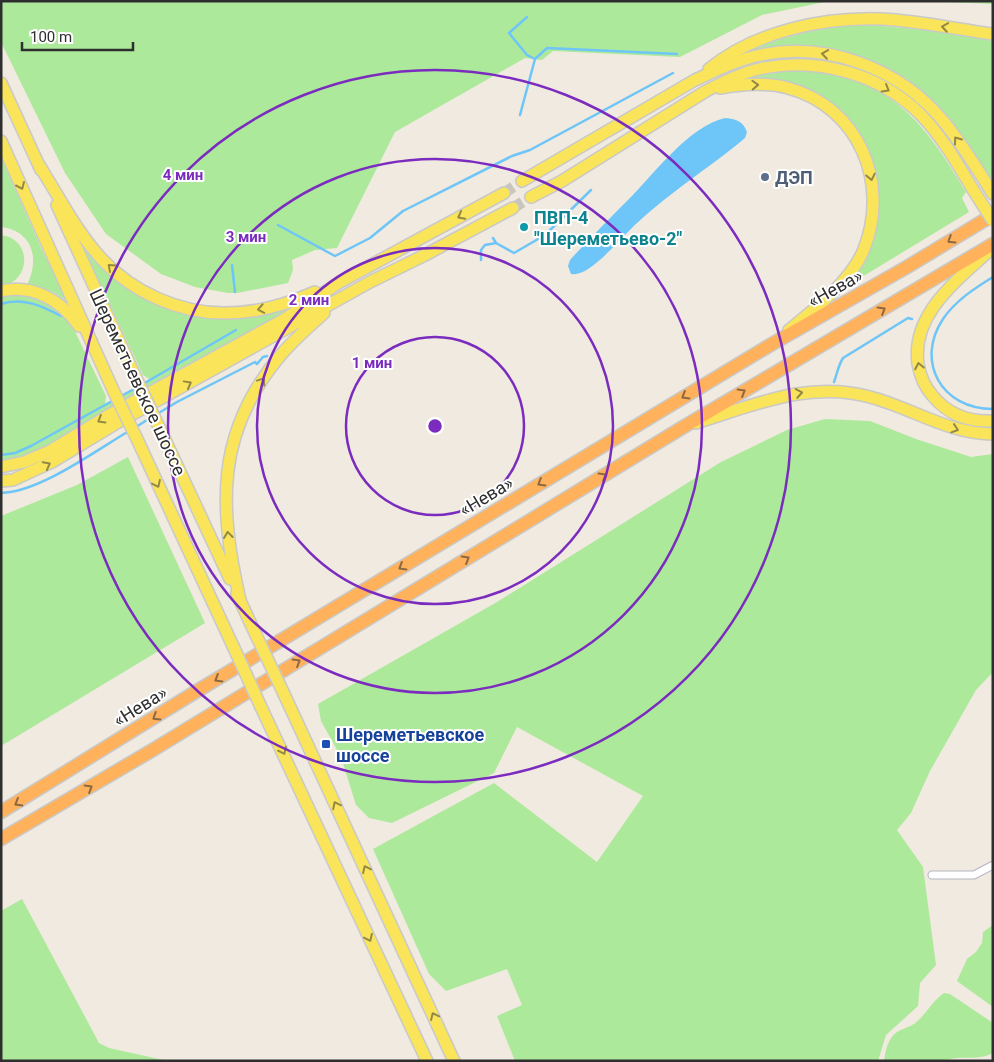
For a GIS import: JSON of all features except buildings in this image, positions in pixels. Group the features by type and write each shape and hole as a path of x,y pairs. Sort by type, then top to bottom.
{"highway":[{"name":"«Нева»","path":"1,812 772,344 907,267 993,215"},
{"path":"1,839 151,751 685,426 993,246"}],"main road":[{"path":"696,80 721,59 742,47 771,35 822,23 882,19 917,22 993,34"},
{"path":"522,181 696,80 740,61 776,53 813,52 865,64 899,81 930,107 943,121 993,194"},
{"path":"531,198 562,181 706,91 729,79 759,69 778,66 810,65 834,68 861,76 892,92 921,115 934,130 993,221"},
{"name":"Шереметьевское шоссе","path":"1,83 454,1061"},
{"path":"706,91 729,86 768,84 809,95 826,105 844,121 855,136 867,161 872,180 874,200 872,224 864,251 849,274 815,309 772,344"},
{"name":"Шереметьевское шоссе","path":"1,141 114,392 427,1061"},
{"path":"39,164 79,230 100,257 120,276 140,290 162,300 185,308 206,312 226,314 246,312 294,301 340,282"},
{"path":"1,467 24,462 50,450 111,414 283,320 340,282 504,193"},
{"path":"1,481 13,480 52,462 115,424 336,302 513,208"},
{"path":"993,246 934,305 921,328 917,355 922,380 936,400 945,408 967,419 993,421"},
{"path":"1,291 25,290 52,299 71,314 96,350"},
{"path":"240,600 231,560 225,509 232,445 250,400 262,380 281,355 336,302"},
{"path":"685,426 782,396 801,392 839,391 870,396 959,430 980,434 993,434"}],"street":[{"path":"932,875 974,875 993,865"}],"green space":[{"path":"1,1 829,1 762,15 680,57 553,51 542,60 525,58 395,132 337,248 315,250 292,260 293,270 288,283 228,293 195,287 161,274 106,234 65,173 1,42"},
{"path":"924,1 993,1 993,4"},
{"path":"853,25 906,28 993,41 993,177 988,178 917,89 901,77 867,59 839,51 737,57 794,35"},
{"path":"794,70 826,73 853,80 877,90 898,104 934,142 950,166 966,192 962,198 969,212 847,286 859,269 868,251 878,214 879,195 876,175 861,137 847,117 828,101 739,81 756,76"},
{"path":"1,157 42,250 70,305 51,291 27,285 33,266 31,248 27,240 20,234 1,227"},
{"path":"1,235 11,238 18,244 23,251 24,260 23,269 18,276 11,283 1,287"},
{"path":"84,249 106,271 128,288 151,302 175,311 200,317 227,319 286,310 286,312 47,447 23,458 1,462 1,296 9,294 30,295 52,304 69,319 106,396 105,405 151,380 143,375"},
{"path":"825,419 870,421 916,439 971,457 993,454 993,672 976,690 930,771 911,813 897,830 923,867 936,965 920,983 918,1006 886,1035 878,1061 515,1061 497,1016 522,1005 507,969 446,991 429,974 373,849 494,783 597,862 643,796 517,727 494,773 392,823 369,818 356,805 341,757 321,721 318,704 497,602 721,462 787,430"},
{"path":"128,457 205,623 1,746 1,516 77,485"},
{"path":"22,899 99,1043 109,1048 168,1061 1,1061 1,911"},
{"path":"993,925 993,1007 957,981 967,959 976,952 982,943 983,932"},
{"path":"944,993 950,994 993,1023 993,1053 987,1056 956,1058 945,1061 884,1061 891,1038 900,1030 914,1024"}],"water":[{"path":"725,118 741,123 747,132 745,138 670,195 593,265 578,274 571,274 568,266 570,260 663,162 699,130"}],"waterway":[{"path":"527,17 509,33 527,55 535,59"},
{"path":"520,115 535,59 547,48 677,54"},
{"path":"278,225 335,256 370,238 403,211 512,156 530,150 673,73"},
{"path":"493,238 496,243 514,253 545,235 591,190"},
{"path":"481,260 481,250 485,245 496,243"},
{"path":"232,265 235,292"},
{"path":"993,277 966,295 948,312 935,335 932,351 933,366 938,380 947,392 959,401 975,407 993,409"},
{"path":"1,304 25,302 61,316"},
{"path":"834,382 843,358 908,318 912,319"},
{"path":"143,384 236,330"},
{"path":"157,414 255,362 257,364 263,357 267,356"},
{"path":"121,396 136,388"},
{"path":"1,455 15,453 31,446 114,400"},
{"path":"136,427 150,418"},
{"path":"1,493 33,486 50,478 129,431"}],"tunnel":[{"path":"504,193 522,181"},
{"path":"513,208 531,197"}],"place":[{"name":"ДЭП","path":"765,177"},
{"name":"ПВП-4 \"Шереметьево-2\"","path":"524,227"},
{"name":"Шереметьевское шоссе","path":"326,744"}]}
